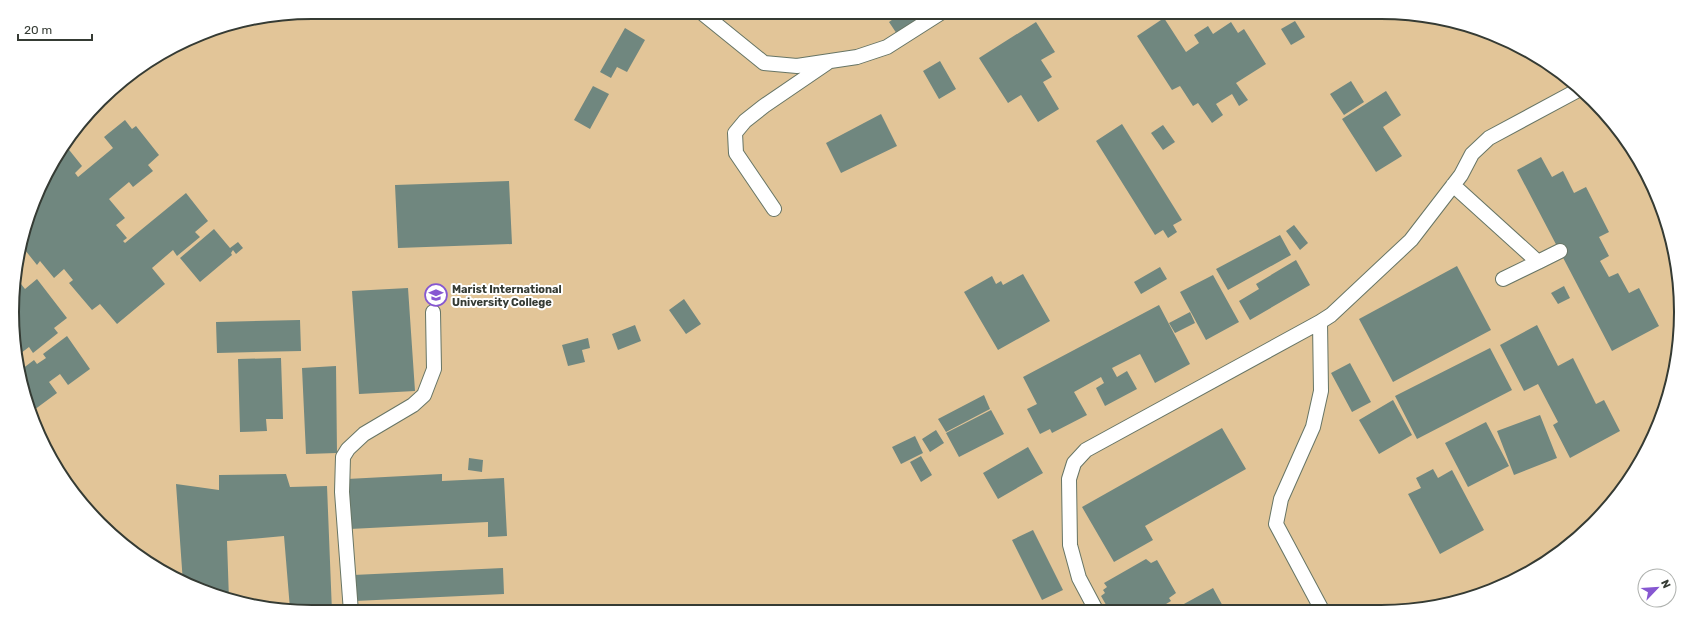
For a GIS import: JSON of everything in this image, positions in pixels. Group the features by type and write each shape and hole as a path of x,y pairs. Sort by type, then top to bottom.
{"lane":[{"path":"710,19 764,62 797,66 858,57 886,47 931,19"},
{"path":"774,210 736,153 735,133 745,121 764,106 832,60"},
{"path":"1093,605 1079,578 1070,545 1069,479 1074,462 1086,450 1331,315 1411,240 1461,175 1472,154 1488,138 1574,92"},
{"path":"1453,186 1538,262"},
{"path":"1503,279 1560,252"},
{"path":"350,605 342,492 343,457 348,449 364,434 413,405 424,396 434,369 433,312"},
{"path":"1319,605 1276,524 1281,499 1313,427 1321,391 1320,322"}],"shaded area":[{"path":"1381,19 1419,22 1457,29 1493,41 1511,49 1544,68 1574,92 1601,119 1625,149 1635,166 1652,200 1664,236 1671,274 1674,312 1673,331 1664,388 1652,424 1644,442 1625,475 1601,505 1574,532 1544,556 1511,575 1493,583 1457,595 1419,602 1381,605 312,605 274,602 236,595 200,583 182,575 149,556 105,519 68,475 49,442 41,424 29,388 20,331 20,293 29,236 41,200 49,182 68,149 105,105 149,68 182,49 200,41 236,29 293,20"}],"building":[{"path":"893,19 920,19 897,34 889,22"},
{"path":"1165,19 1186,52 1199,43 1194,35 1208,26 1213,34 1231,22 1238,33 1244,29 1266,64 1236,83 1248,100 1239,106 1232,94 1216,104 1223,115 1212,123 1198,103 1193,106 1180,86 1172,90 1137,36"},
{"path":"1295,21 1305,37 1291,45 1281,29"},
{"path":"1036,22 1055,52 1041,60 1052,77 1043,82 1059,109 1038,122 1021,95 1008,103 979,58"},
{"path":"625,28 645,40 627,72 617,67 611,78 600,72"},
{"path":"940,61 956,89 939,99 923,71"},
{"path":"1351,81 1364,102 1344,115 1330,94"},
{"path":"593,86 609,94 590,129 574,120"},
{"path":"1386,91 1401,115 1383,127 1402,156 1376,172 1342,119"},
{"path":"881,114 897,146 841,173 826,143"},
{"path":"125,120 132,129 136,126 159,155 148,165 153,171 133,187 129,182 109,199 125,218 116,225 127,238 123,241 125,243 186,193 208,221 195,232 200,237 177,256 173,250 152,268 165,284 117,324 100,304 92,310 69,283 73,280 64,269 54,278 40,261 37,265 26,251 29,236 41,200 58,165 68,149 82,166 75,173 78,177 113,148 104,137"},
{"path":"1122,124 1182,220 1173,225 1177,232 1168,238 1163,230 1155,235 1096,141"},
{"path":"1163,125 1175,142 1163,150 1151,133"},
{"path":"1541,157 1552,177 1563,171 1574,193 1586,187 1609,232 1599,237 1609,256 1600,261 1609,277 1618,273 1629,293 1639,288 1659,326 1612,351 1517,170"},
{"path":"509,181 512,244 398,248 395,185"},
{"path":"1294,225 1308,243 1300,250 1286,231"},
{"path":"214,229 230,248 238,242 243,248 236,254 233,250 231,253 232,255 200,282 180,258"},
{"path":"1280,235 1291,255 1228,290 1216,269"},
{"path":"1296,260 1310,285 1250,320 1239,301 1259,289 1256,284"},
{"path":"1457,266 1491,330 1393,382 1359,319"},
{"path":"1160,267 1167,279 1141,294 1134,282"},
{"path":"1023,274 1050,321 998,350 964,292 992,276 996,284 1001,281 1003,285"},
{"path":"1213,275 1239,322 1206,340 1180,292"},
{"path":"37,279 67,318 54,328 58,333 33,353 29,347 22,352 22,350 19,312 21,284 25,289"},
{"path":"1564,286 1570,298 1558,304 1551,293"},
{"path":"408,288 415,391 359,394 352,291"},
{"path":"684,299 701,324 686,334 669,310"},
{"path":"1159,305 1190,364 1155,383 1140,354 1112,368 1117,377 1127,371 1137,389 1105,406 1096,388 1104,383 1101,377 1074,392 1087,415 1052,433 1050,429 1040,434 1027,409 1037,404 1023,377"},
{"path":"1190,312 1195,323 1175,333 1169,323"},
{"path":"300,320 301,351 217,353 216,322"},
{"path":"635,325 641,341 618,350 612,334"},
{"path":"1537,325 1558,366 1573,358 1596,404 1604,400 1620,431 1570,458 1553,425 1558,422 1538,384 1524,391 1500,345"},
{"path":"67,336 90,369 68,385 60,374 49,382 57,393 36,409 29,388 25,367 34,360 37,364 46,358 43,354"},
{"path":"588,338 590,348 582,350 585,362 568,366 562,345"},
{"path":"1490,348 1512,390 1417,439 1395,396"},
{"path":"281,358 283,419 266,419 267,431 240,432 238,359"},
{"path":"1350,363 1371,402 1352,412 1331,373"},
{"path":"336,366 337,453 306,454 302,368"},
{"path":"984,395 990,409 946,432 938,419"},
{"path":"1393,400 1412,435 1379,454 1359,420"},
{"path":"991,410 1004,434 959,457 946,433"},
{"path":"1540,415 1557,458 1514,475 1497,431"},
{"path":"1486,422 1509,466 1468,487 1445,443"},
{"path":"1222,428 1246,469 1145,526 1153,540 1114,562 1082,507"},
{"path":"936,430 944,443 930,452 922,439"},
{"path":"915,436 923,453 901,464 892,447"},
{"path":"1028,447 1043,473 998,499 983,473"},
{"path":"921,456 932,475 921,482 910,462"},
{"path":"469,458 483,460 482,472 468,470"},
{"path":"1433,469 1438,478 1452,470 1484,530 1440,554 1408,494 1421,488 1416,478"},
{"path":"286,474 290,487 327,486 332,605 290,604 284,536 227,541 229,593 182,575 176,484 219,490 219,475"},
{"path":"442,474 442,481 504,478 507,536 488,537 488,522 350,529 347,479"},
{"path":"1033,530 1063,590 1042,600 1012,540"},
{"path":"1146,559 1151,563 1157,560 1176,593 1169,598 1171,601 1164,605 1106,605 1101,596 1105,593 1103,590 1107,587 1104,583"},
{"path":"503,568 504,594 355,601 353,575"},
{"path":"1213,588 1222,605 1182,605"}],"place":[{"name":"Marist International University College","path":"436,295"}]}
